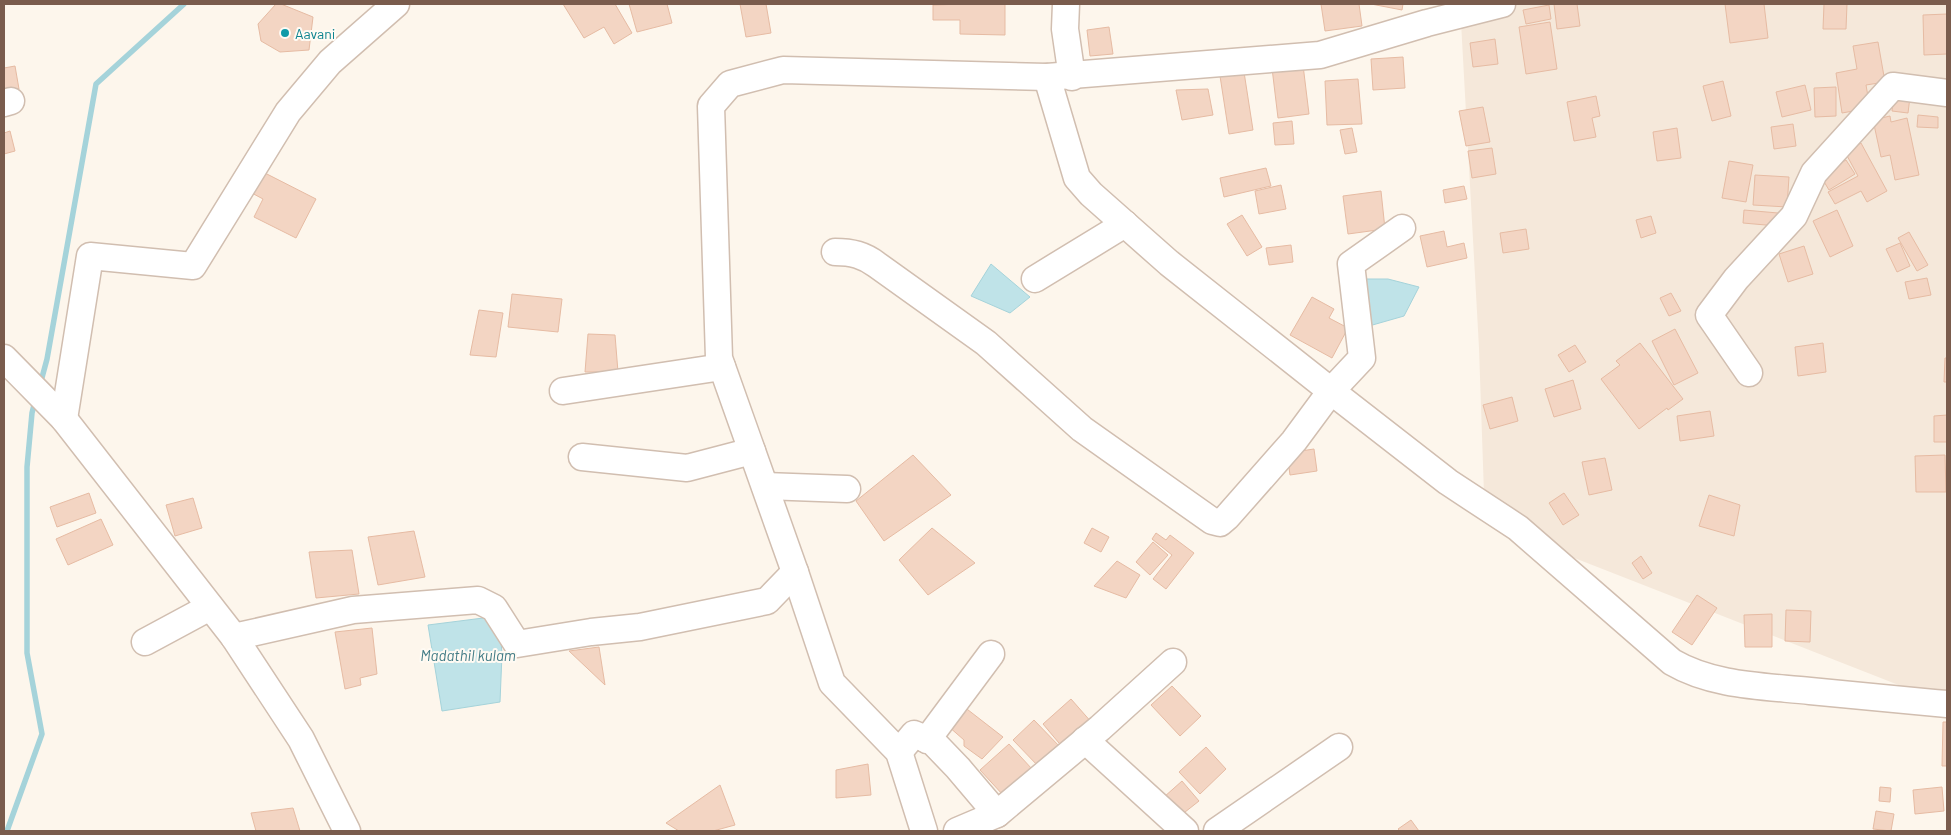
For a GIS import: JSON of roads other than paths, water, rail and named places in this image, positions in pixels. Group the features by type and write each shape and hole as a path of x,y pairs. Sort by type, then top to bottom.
{"street":[{"path":"60,415 90,256 193,266 288,112 330,62 396,4"},
{"path":"1066,4 1060,77 1077,178 1092,194 1169,263 1448,482 1518,528 1672,662 1690,672 1708,678 1745,684 1947,704"},
{"path":"924,831 899,752 832,683 795,572 719,358 711,106 730,84 783,70 1060,77 1320,55 1426,13 1502,4"},
{"path":"1749,373 1709,315 1736,278 1794,216 1814,174 1893,86 1947,93"},
{"path":"1035,279 1125,224"},
{"path":"851,254 986,343 1082,429 1214,522 1222,522 1294,441 1331,390 1362,358 1350,264 1402,228"},
{"path":"4,358 60,415 234,637 301,739 347,831"},
{"path":"564,391 722,367"},
{"path":"582,457 687,468 752,451"},
{"path":"764,486 847,489"},
{"path":"234,637 354,610 478,600 494,608 517,644 591,632 640,627 767,601 795,572"},
{"path":"145,642 210,607"},
{"path":"927,740 991,654"},
{"path":"957,831 997,814 1085,740 1173,662"},
{"path":"899,752 914,734 933,742 997,814"},
{"path":"1085,740 1185,831"},
{"path":"1217,831 1339,746"}],"water":[{"path":"991,264 1030,297 1010,313 971,296"},
{"path":"1347,279 1388,279 1419,287 1404,316 1369,326"},
{"name":"Madathil kulam","path":"499,616 502,654 500,702 442,711 428,625"}],"waterway":[{"path":"40,385 47,359 96,84 184,4"},
{"path":"7,831 42,734 27,653 27,467 32,413 35,401"}],"place":[{"name":"Aavani","path":"285,33"}]}
